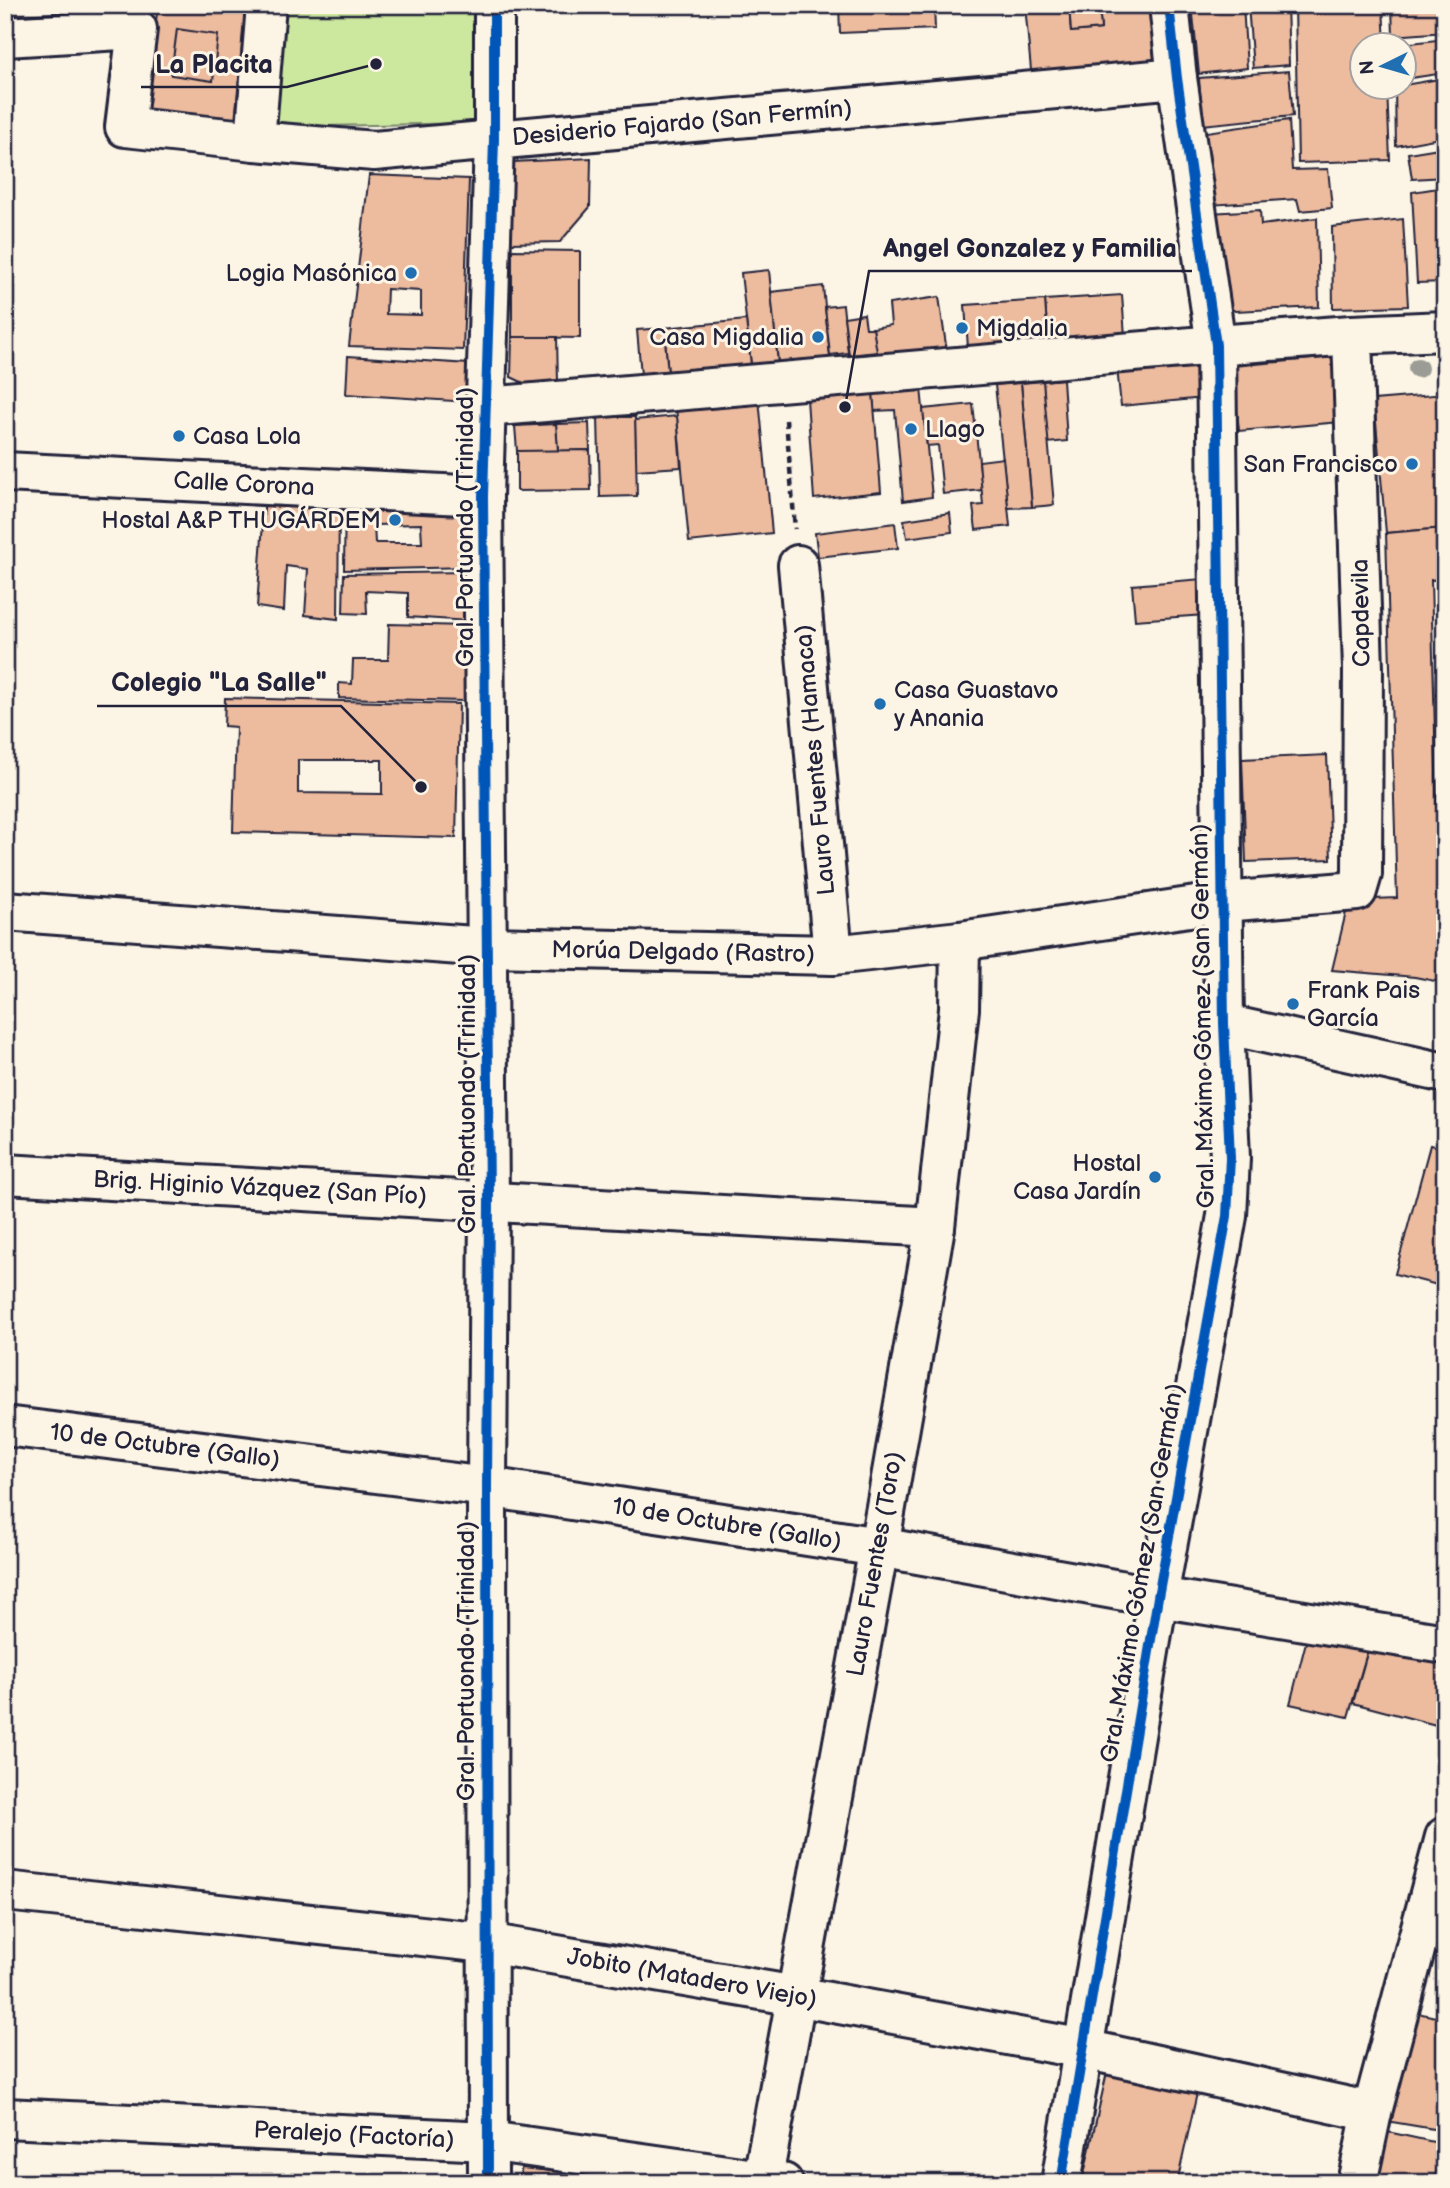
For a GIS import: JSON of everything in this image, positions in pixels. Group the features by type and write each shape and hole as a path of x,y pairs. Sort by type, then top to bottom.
{"street":[{"path":"255,141 266,5"},
{"name":"Gral. Portuondo (Trinidad)","path":"488,2183 489,1201 482,496 494,140 494,5"},
{"name":"Gral. Máximo Gómez (San Germán)","path":"1061,2183 1158,1597 1227,1216 1230,1158 1224,1024 1216,345 1169,5"},
{"name":"Desiderio Fajardo (San Fermín)","path":"5,37 137,29 125,127 374,151 1177,78"},
{"path":"486,407 1216,345 1445,331"},
{"name":"Capdevila","path":"1352,335 1363,668 1362,874 1357,891"},
{"name":"Calle Corona","path":"5,472 482,496"},
{"name":"Lauro Fuentes (Hamaca)","path":"798,565 833,955"},
{"name":"Morúa Delgado (Rastro)","path":"5,911 487,947 833,955 960,941 1223,902 1357,891"},
{"name":"Lauro Fuentes (Toro)","path":"769,2181 796,1996 935,1227 959,1009 960,941"},
{"path":"1224,1024 1445,1073"},
{"name":"Brig. Higinio Vázquez (San Pío)","path":"5,1174 935,1227"},
{"name":"10 de Octubre (Gallo)","path":"5,1426 487,1487 879,1547 1158,1597 1445,1644"},
{"path":"1357,2183 1372,2112 1445,1837"},
{"name":"Jobito (Matadero Viejo)","path":"5,1891 487,1943 1084,2049 1372,2112"},
{"name":"Peralejo (Factoría)","path":"5,2118 488,2141 769,2181"}],"path":[{"path":"783,383 798,565"}],"green space":[{"path":"283,5 473,5 473,123 274,127"}],"building":[{"path":"158,5 246,5 235,122 145,110"},
{"path":"839,5 934,5 935,29 840,33"},
{"path":"1025,5 1069,5 1071,32 1101,29 1099,5 1155,5 1160,69 1032,81"},
{"path":"1069,5 1099,5 1101,29 1071,32"},
{"path":"1192,5 1243,5 1247,68 1199,74"},
{"path":"1248,5 1287,5 1289,65 1253,68"},
{"path":"1295,5 1383,5 1384,32 1348,32 1348,102 1388,102 1390,160 1298,163"},
{"path":"1392,5 1445,5 1445,32 1393,32"},
{"path":"177,29 218,35 213,81 171,75"},
{"path":"1445,39 1445,73 1418,77 1418,42"},
{"path":"1289,71 1293,116 1202,125 1199,78"},
{"path":"1445,78 1445,137 1396,146 1395,102 1418,102 1418,83"},
{"path":"1289,120 1292,170 1328,169 1332,208 1300,211 1297,199 1210,205 1206,132"},
{"path":"1445,147 1445,177 1412,179 1408,153"},
{"path":"591,158 590,207 560,242 510,243 513,162"},
{"name":"Logia Masónica","path":"369,175 469,179 463,350 349,346","holes":["387,289 421,291 421,315 386,314"]},
{"path":"1445,187 1445,282 1417,283 1412,192"},
{"path":"1260,210 1261,225 1317,218 1319,307 1235,311 1218,299 1210,213"},
{"path":"1403,219 1408,306 1333,308 1332,227"},
{"path":"512,250 580,251 580,338 512,337"},
{"path":"769,270 778,362 751,365 741,273"},
{"path":"823,286 830,358 778,362 771,292"},
{"path":"1122,295 1125,336 1048,341 1045,300"},
{"path":"939,297 947,352 877,361 873,328 891,325 889,304"},
{"path":"1045,300 1048,341 968,348 965,305"},
{"path":"843,305 848,353 830,355 825,307"},
{"path":"864,314 866,328 873,328 877,352 849,355 844,317"},
{"path":"746,320 751,365 668,374 664,328"},
{"path":"664,328 668,374 641,375 637,330"},
{"path":"512,337 557,337 558,382 528,385 511,377"},
{"path":"348,356 469,364 469,402 346,394"},
{"path":"1335,357 1340,422 1239,431 1233,366"},
{"path":"1201,361 1204,398 1121,406 1117,368"},
{"path":"1063,379 1067,441 1047,443 1043,381"},
{"path":"1043,381 1054,505 1032,507 1021,383"},
{"path":"1021,383 1032,507 1008,508 995,385"},
{"name":"Llago","path":"921,388 932,497 903,501 895,410 874,411 873,393"},
{"path":"873,393 881,492 814,499 807,399"},
{"name":"San Francisco","path":"1445,394 1445,528 1386,533 1374,400"},
{"path":"759,399 772,533 689,542 676,407"},
{"path":"973,404 982,490 943,494 938,445 927,446 923,409"},
{"path":"677,416 681,467 636,470 635,420"},
{"path":"598,417 635,417 637,496 600,497"},
{"path":"589,423 590,450 558,451 556,424"},
{"path":"556,424 558,451 517,451 515,426"},
{"path":"590,450 591,490 517,491 517,451"},
{"path":"1003,458 1010,526 976,530 973,506 983,505 979,461"},
{"path":"265,494 339,497 338,619 305,615 308,569 286,566 284,611 257,607"},
{"path":"345,496 464,497 469,567 344,570","holes":["421,524 422,543 375,543 374,525"]},
{"path":"950,513 952,532 907,538 904,520"},
{"path":"895,523 898,548 818,557 815,533"},
{"path":"1445,528 1445,579 1431,580 1440,920 1445,921 1445,983 1415,977 1332,970 1349,900 1397,898 1386,533"},
{"path":"466,572 469,621 408,617 408,593 366,591 367,614 343,613 344,574"},
{"path":"1202,579 1205,615 1135,620 1132,585"},
{"path":"389,624 466,626 465,701 339,698 339,683 352,684 353,660 388,660"},
{"path":"225,698 459,704 456,838 233,832 236,727 224,726","holes":["298,760 382,760 382,794 298,793"]},
{"path":"1327,755 1331,859 1246,862 1242,759"},
{"path":"1430,1145 1445,1148 1445,1287 1395,1274"},
{"path":"1308,1634 1370,1643 1348,1717 1290,1704"},
{"path":"1370,1643 1445,1654 1445,1695 1436,1725 1353,1703"},
{"path":"1413,2012 1445,2019 1445,2111 1440,2130 1380,2120"},
{"path":"1107,2072 1197,2093 1177,2183 1082,2183"},
{"path":"1383,2131 1443,2144 1434,2183 1371,2183"},
{"path":"1445,2135 1445,2183 1434,2183 1443,2144"},
{"path":"521,2168 635,2179 635,2183 521,2183"}],"cycle path":[{"path":"488,2183 489,1201 483,496 494,140 494,5"},
{"path":"1061,2183 1158,1597 1227,1216 1230,1158 1224,1024 1216,345 1169,5"}],"place":[{"name":"La Placita","path":"376,64"},
{"name":"Logia Masónica","path":"411,273"},
{"name":"Migdalia","path":"962,328"},
{"name":"Casa Migdalia","path":"818,337"},
{"name":"Angel Gonzalez y Familia","path":"845,407"},
{"name":"Llago","path":"911,429"},
{"name":"Casa Lola","path":"179,436"},
{"name":"San Francisco","path":"1412,464"},
{"name":"Hostal A&P THUGÁRDEM","path":"395,520"},
{"name":"Casa Guastavo y Anania","path":"880,704"},
{"name":"Colegio \"La Salle\"","path":"421,787"},
{"name":"Frank Pais García","path":"1293,1004"},
{"name":"Hostal Casa Jardín","path":"1155,1177"}]}
